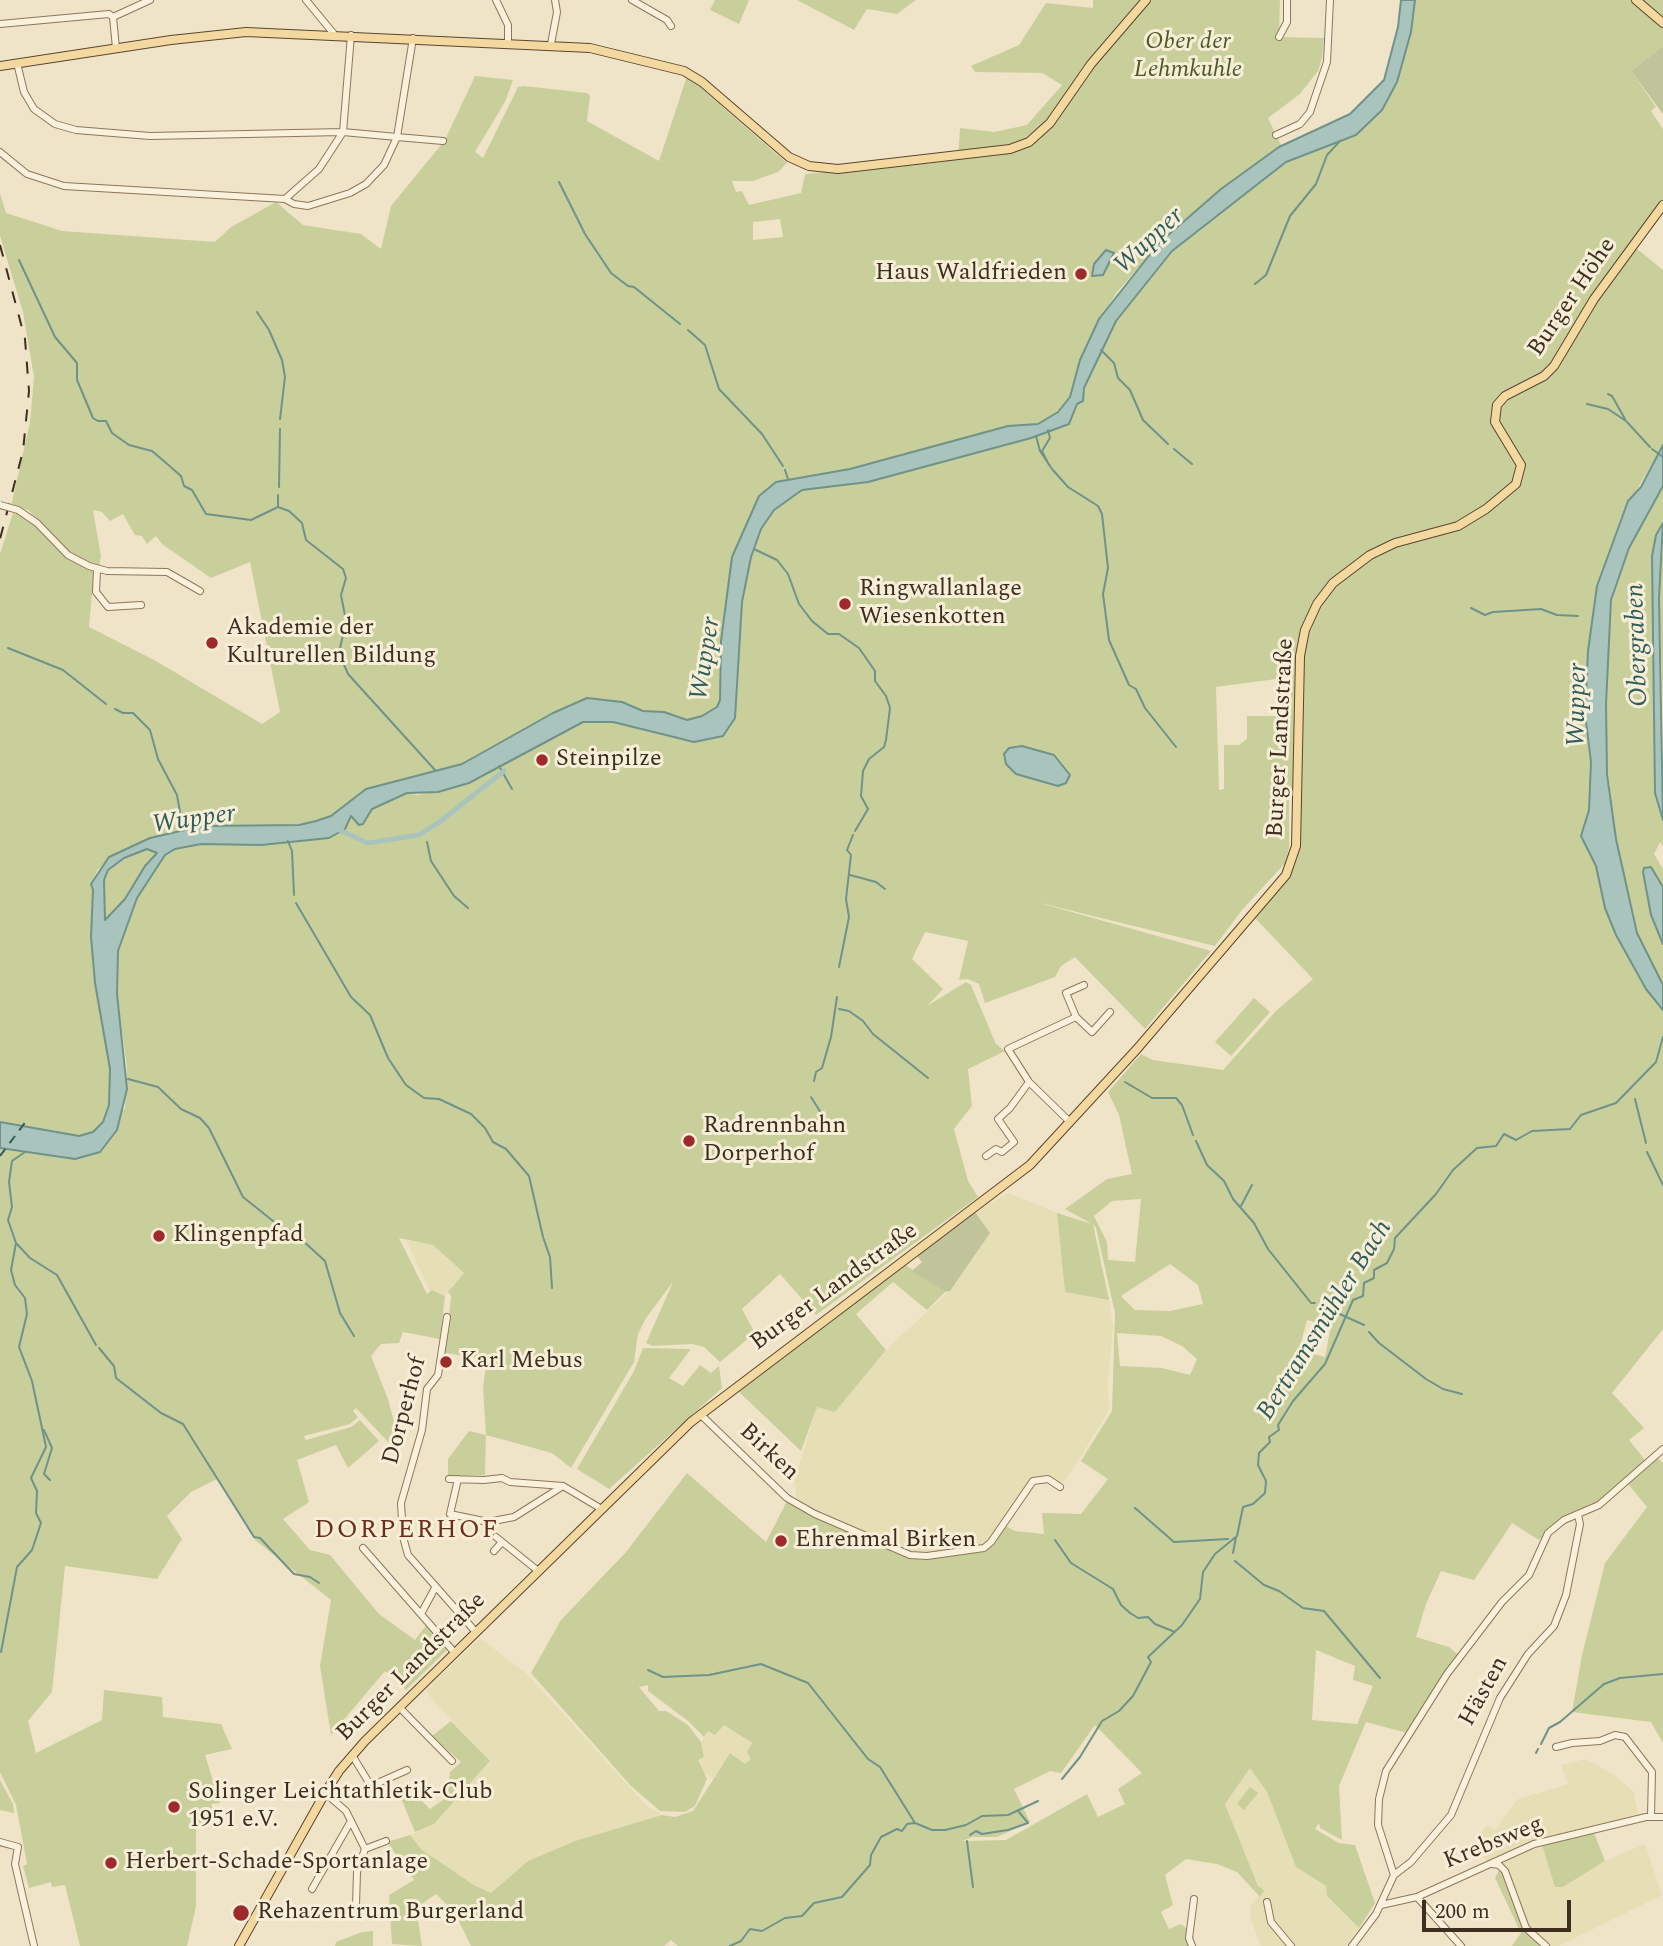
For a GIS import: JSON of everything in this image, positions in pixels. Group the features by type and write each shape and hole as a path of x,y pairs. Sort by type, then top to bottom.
{"main road":[{"path":"0,66 223,33 334,34 604,49 684,71 702,82 784,153 809,166 838,169 1020,146 1034,138 1050,123 1091,64 1146,0"},
{"path":"1636,0 1663,23"},
{"name":"Burger Höhe","path":"1317,604 1333,583 1370,555 1395,543 1458,526 1494,503 1516,484 1521,466 1496,422 1497,405 1507,395 1552,368 1594,299 1663,205"},
{"name":"Burger Landstraße","path":"239,1946 325,1793 352,1755 600,1508 700,1414 1015,1178 1172,1010 1291,868 1296,850 1300,656 1305,630 1317,604"}],"street":[{"path":"113,18 150,0"},
{"path":"306,0 334,34"},
{"path":"496,0 508,25 508,42"},
{"path":"551,44 557,12 555,0"},
{"path":"632,0 667,20 671,26"},
{"path":"1279,37 1287,22 1287,0"},
{"path":"1276,135 1300,124 1310,112 1326,62 1330,0"},
{"path":"0,24 109,14 113,18 116,48"},
{"path":"285,199 319,169 343,132 351,35"},
{"path":"0,152 27,174 64,186 285,199 294,204 309,206 350,193 366,184 384,165 397,137 413,38"},
{"path":"17,63 24,92 34,109 55,124 68,128 150,136 343,132 443,141"},
{"path":"0,505 18,510 37,523 68,555 97,570 167,572 200,591"},
{"path":"97,570 96,592 108,607 141,605"},
{"path":"1084,985 1066,993 1076,1017 1091,1032 1110,1012"},
{"path":"1070,1122 1028,1082 1009,1047 1076,1017"},
{"path":"986,1156 996,1149 1002,1152 1014,1142 998,1119 1010,1108 1028,1082"},
{"name":"Dorperhof","path":"447,1317 438,1375 427,1389 422,1430 401,1503 405,1549 435,1588 475,1631"},
{"name":"Birken","path":"700,1414 787,1498 815,1514 910,1555 968,1552 984,1548 991,1542 1033,1481 1048,1479 1060,1487"},
{"path":"1352,1946 1381,1905 1394,1875 1379,1829 1384,1774 1447,1674 1502,1602 1528,1575 1548,1533 1564,1520 1599,1505 1663,1449"},
{"path":"449,1479 502,1478 510,1482 563,1486 600,1508"},
{"path":"457,1479 450,1514 488,1522 514,1517 563,1486"},
{"name":"Hästen","path":"1394,1875 1411,1862 1451,1815 1500,1698 1528,1654 1554,1626 1566,1595 1580,1524 1578,1515"},
{"path":"494,1551 499,1540 537,1570"},
{"path":"363,1548 422,1612 454,1652"},
{"path":"422,1612 435,1588"},
{"path":"399,1707 452,1761"},
{"path":"1556,1747 1601,1741 1617,1735 1626,1738 1653,1772 1651,1816"},
{"path":"352,1755 371,1786 407,1770"},
{"path":"325,1793 346,1811 365,1849 357,1872 356,1906"},
{"name":"Krebsweg","path":"1381,1905 1417,1897 1535,1844 1651,1816 1663,1817"},
{"path":"312,1889 351,1821"},
{"path":"365,1849 386,1841"},
{"path":"0,1842 18,1847 15,1864 34,1946"},
{"path":"1490,1864 1499,1865 1505,1871 1526,1928 1546,1946"},
{"path":"1417,1897 1461,1946"},
{"path":"1192,1946 1189,1938 1194,1899"},
{"path":"1266,1902 1271,1923 1291,1946"}],"shaded area":[{"path":"1008,1193 1057,1213 1065,1291 1109,1300 1113,1327 1108,1379 1109,1410 1079,1460 1061,1485 1044,1477 1031,1479 986,1543 970,1549 921,1554 905,1550 816,1513 797,1501 794,1482 817,1407 835,1412 886,1350 950,1290 990,1233 975,1212"},
{"path":"406,1240 433,1245 464,1273 445,1296 432,1290 430,1292"},
{"path":"480,1638 527,1674 647,1806 662,1815 575,1841 528,1861 491,1893 474,1885 422,1850 410,1835 434,1824 490,1762 425,1691"},
{"path":"723,1725 752,1744 751,1759 746,1765 730,1753 712,1779 704,1773 698,1760 704,1757 701,1742 708,1731"},
{"path":"1586,1759 1614,1775 1633,1791 1639,1817 1524,1846 1488,1862 1473,1846 1487,1825 1495,1830 1518,1799 1568,1784 1561,1765"},
{"path":"1250,1768 1267,1792 1296,1867 1326,1886 1327,1897 1359,1928 1345,1946 1261,1946 1250,1917 1251,1905 1264,1890 1258,1886 1225,1804"},
{"path":"1645,1844 1662,1895 1559,1946 1549,1946 1529,1930 1513,1881 1501,1862 1542,1845 1555,1886 1563,1887 1605,1861"}],"green space":[{"path":"715,0 749,0 739,24 710,10"},
{"path":"797,0 916,0 897,14 867,9 854,30"},
{"name":"Ober der Lehmkuhle","path":"1093,0 1280,0 1279,37 1324,38 1318,71 1300,94 1268,118 1281,145 1176,226 1117,292 1092,332 1070,397 1058,412 1038,424 1008,426 850,469 776,482 759,496 732,557 721,641 720,700 717,707 702,716 687,720 664,712 643,711 622,702 587,698 553,713 462,764 366,789 331,816 299,825 202,826 175,831 98,869 91,884 91,937 93,970 110,1070 109,1105 103,1122 93,1133 73,1136 43,1132 21,1151 75,1159 125,1108 127,1068 117,994 118,951 137,898 165,855 175,849 201,844 261,845 329,838 351,816 367,819 372,809 407,793 418,795 469,783 583,722 613,722 694,742 710,740 736,700 742,602 751,556 761,529 774,510 802,490 885,477 1069,424 1077,404 1083,401 1084,388 1116,321 1172,251 1286,162 1356,136 1382,110 1400,72 1415,0 1663,0 1663,46 1631,71 1656,107 1651,111 1663,129 1663,212 1636,248 1663,270 1663,445 1621,517 1597,586 1588,651 1585,713 1591,762 1589,810 1581,836 1596,866 1605,908 1616,935 1646,989 1663,1010 1663,1329 1612,1393 1644,1428 1629,1440 1645,1460 1653,1454 1663,1463 1663,1743 1651,1722 1572,1712 1582,1655 1605,1563 1647,1507 1624,1479 1599,1501 1555,1523 1539,1540 1512,1523 1474,1580 1441,1571 1426,1604 1416,1637 1449,1647 1458,1655 1407,1733 1366,1722 1339,1786 1342,1840 1320,1828 1319,1823 1315,1829 1339,1843 1355,1845 1375,1903 1359,1928 1327,1896 1326,1886 1296,1867 1267,1792 1250,1768 1225,1804 1258,1886 1264,1890 1260,1897 1237,1872 1217,1864 1186,1859 1165,1875 1173,1905 1161,1912 1169,1929 1181,1924 1188,1930 1189,1946 678,1946 671,1940 664,1946 471,1946 455,1913 436,1894 416,1908 422,1946 392,1944 389,1895 414,1880 387,1842 410,1835 422,1850 474,1885 491,1893 528,1861 575,1841 662,1815 675,1817 693,1811 730,1753 745,1764 751,1759 747,1752 752,1743 724,1725 715,1735 708,1731 704,1737 688,1721 648,1691 648,1685 639,1687 659,1711 666,1711 688,1725 701,1742 704,1757 698,1760 707,1779 695,1806 685,1812 660,1811 631,1786 531,1673 561,1620 626,1552 687,1473 766,1542 787,1501 910,1558 922,1560 985,1550 997,1541 1004,1525 1015,1531 1044,1534 1042,1513 1081,1514 1108,1479 1081,1461 1112,1411 1115,1313 1093,1224 1109,1300 1065,1292 1057,1213 1092,1224 1065,1209 1107,1179 1132,1174 1119,1115 1108,1092 1141,1054 1153,1060 1223,1070 1276,1011 1313,979 1255,918 1287,879 1298,857 1300,797 1289,798 1289,847 1286,862 1242,910 1215,946 1036,902 1211,951 1145,1029 1075,957 1061,966 1055,977 985,1003 979,984 968,979 959,980 968,941 925,932 912,959 943,989 927,1006 966,982 971,985 996,1044 1005,1051 968,1069 972,1106 954,1129 968,1181 978,1197 816,1315 780,1274 742,1309 755,1333 720,1362 704,1347 692,1344 652,1346 646,1343 673,1282 646,1318 638,1334 634,1362 571,1468 552,1453 486,1435 483,1387 487,1359 445,1353 451,1296 448,1292 464,1273 433,1245 399,1238 427,1294 432,1290 445,1296 440,1339 403,1332 399,1343 381,1344 371,1356 388,1399 398,1437 391,1445 356,1408 353,1411 358,1417 350,1424 304,1436 306,1440 351,1427 360,1420 379,1441 348,1468 336,1445 297,1460 309,1502 283,1519 310,1550 330,1555 379,1614 415,1640 428,1623 448,1649 406,1690 385,1671 331,1735 320,1666 331,1600 255,1540 217,1479 191,1492 167,1516 182,1539 157,1579 65,1566 52,1692 28,1721 36,1753 102,1720 104,1690 162,1697 163,1717 221,1724 232,1749 205,1755 220,1803 211,1804 216,1817 196,1826 196,1906 187,1946 80,1946 65,1885 52,1887 51,1882 29,1888 23,1866 27,1864 16,1805 0,1772 0,554 13,513 24,516 66,556 94,572 89,627 156,661 262,724 280,712 250,562 211,578 162,544 156,536 147,544 142,536 135,535 123,514 110,521 102,512 93,510 101,556 99,567 73,555 28,510 11,506 30,422 34,377 23,312 0,236 0,193 6,213 62,231 215,242 231,227 276,202 303,225 361,234 381,249 391,206 445,140 475,76 513,80 505,102 475,152 483,158 518,87 524,86 587,93 590,96 587,121 659,161 687,76 787,163 778,172 753,181 732,181 736,192 742,191 749,205 801,193 805,174 958,159 960,128 994,132 1027,125 1062,85 1042,73 975,72 971,66 1019,45 1046,3 1093,8","holes":["780,219 783,237 753,240 753,222","1291,677 1291,716 1247,716 1247,739 1239,745 1224,745 1224,789 1219,790 1216,687","1141,1199 1135,1262 1108,1260 1107,1242 1094,1216 1112,1201","1170,1264 1198,1285 1203,1304 1170,1311 1135,1310 1121,1296","1307,1320 1331,1326 1325,1357 1314,1354 1306,1370 1295,1366","1117,1333 1161,1336 1182,1346 1197,1359 1190,1375 1162,1368 1120,1366","1316,1650 1355,1666 1353,1680 1373,1686 1357,1724 1312,1720","1095,1725 1142,1773 1118,1789 1125,1804 1098,1817 1087,1794 1006,1840 962,1841 973,1837 997,1837 1030,1822 1014,1789 1050,1771 1061,1773"]},
{"path":"1663,46 1663,114 1631,71"},
{"path":"1663,486 1663,523 1656,535 1652,556 1655,793 1663,820 1663,846 1660,842 1654,854 1663,869 1663,887 1658,877 1643,872 1651,915 1663,944 1663,985 1641,946 1616,839 1606,755 1606,666 1613,591 1629,548"},
{"path":"1663,547 1663,700 1659,598"},
{"path":"147,849 157,853 145,866 125,899 105,920 104,879 108,870 124,858"},
{"path":"1254,998 1270,1012 1231,1056 1215,1042"},
{"path":"975,1212 990,1233 950,1291 945,1292 912,1271 922,1262 916,1255"},
{"path":"904,1264 945,1292 927,1310 893,1282 856,1314 886,1350 835,1412 817,1407 801,1451 736,1389"},
{"path":"643,1348 691,1349 669,1378 683,1386 700,1365 711,1373 719,1366 722,1388 609,1489 577,1469 634,1371"},
{"path":"469,1431 486,1435 485,1475 448,1476 448,1459"},
{"path":"451,1721 490,1761 434,1824 415,1832 401,1798 413,1792 430,1809 447,1797 450,1772 461,1762 432,1736"},
{"path":"0,1780 13,1804 14,1813 0,1810"},
{"path":"1250,1787 1258,1793 1244,1810 1237,1804"},
{"path":"1594,1833 1605,1861 1563,1887 1555,1887 1542,1845"},
{"path":"1500,1868 1528,1934 1540,1946 1512,1946 1521,1933 1495,1878"},
{"path":"373,1931 373,1946 335,1946 336,1942 362,1932"}],"water":[{"path":"1401,0 1415,0 1411,32 1397,82 1382,110 1356,135 1286,162 1172,251 1116,321 1084,388 1083,401 1077,404 1069,424 1031,438 868,482 802,490 774,510 761,529 751,557 742,602 735,718 723,736 694,742 613,722 583,722 469,783 438,792 407,793 372,809 363,824 359,825 351,816 345,829 329,838 261,845 201,844 175,849 165,855 137,898 118,951 117,994 127,1089 117,1130 100,1152 75,1159 0,1148 0,1122 79,1136 93,1132 103,1122 109,1105 110,1069 95,983 91,937 91,884 109,857 150,838 202,826 299,825 316,821 331,816 366,789 462,764 553,713 587,698 622,702 643,711 664,712 687,720 702,716 717,707 720,700 721,641 732,557 759,496 776,482 850,469 1008,426 1038,424 1058,412 1070,397 1080,360 1099,319 1159,243 1221,189 1279,147 1350,114 1384,80 1398,27","holes":["147,849 157,853 145,866 125,899 105,920 104,880 108,870 124,858"]},
{"path":"1106,250 1114,253 1103,275 1092,276 1094,264"},
{"path":"1663,445 1663,486 1629,548 1611,600 1606,704 1607,774 1616,839 1637,933 1663,985 1663,1010 1646,989 1616,935 1605,908 1596,866 1581,836 1589,810 1591,762 1585,713 1588,651 1597,586 1628,501 1641,487"},
{"path":"1663,523 1659,598 1663,820 1655,793 1652,556 1656,535"},
{"path":"1022,746 1054,755 1070,775 1066,783 1058,786 1016,774 1006,764 1004,754 1009,748"},
{"path":"1651,867 1663,887 1663,944 1651,915 1643,872 1644,868"}],"waterway":[{"path":"1255,284 1266,275 1290,216 1316,184 1327,155 1340,141"},
{"path":"559,182 585,234 611,273 628,286 634,287 680,324"},
{"path":"19,260 55,337 77,363 77,380 93,418 106,421 112,433 129,445 152,451 165,462 181,476 184,486 192,490 206,514 251,520 278,507 289,511 302,523 306,540 343,569 346,578 341,595 346,621 339,653 348,674 435,770"},
{"path":"257,312 269,330 282,360 285,377 280,419"},
{"path":"688,330 705,345 719,389 762,434 783,466"},
{"path":"1101,350 1114,363 1118,378 1130,390 1143,420 1168,444"},
{"path":"1608,394 1612,396 1625,419"},
{"path":"1587,404 1608,409 1626,421 1650,447"},
{"path":"279,487 280,429"},
{"path":"1048,430 1050,438 1042,451 1049,465"},
{"path":"1036,436 1040,451 1052,469 1068,487 1098,506 1102,514 1108,568 1103,594 1109,640 1129,685 1136,689 1145,708 1176,747"},
{"path":"1174,449 1192,464"},
{"path":"1652,449 1663,457"},
{"path":"785,470 788,479"},
{"path":"278,495 278,507"},
{"path":"754,549 777,560 788,574 799,604 812,621 828,634 839,634 859,648 875,671 875,681 886,696 890,708 886,740 884,747 869,759 863,771 861,796 868,809 855,831"},
{"path":"1471,608 1485,615 1493,612 1541,609 1557,615 1578,616"},
{"path":"8,648 63,670 106,704"},
{"name":"Wupper","path":"115,709 123,713 133,713 150,730 158,759 177,795 181,818"},
{"path":"499,766 512,789"},
{"path":"337,829 368,843 419,835 504,771"},
{"path":"839,967 849,917 846,899 851,855 847,850 853,835"},
{"path":"288,841 292,851 294,895"},
{"path":"427,842 431,861 454,896 468,908"},
{"path":"850,875 876,882 885,889"},
{"path":"296,903 351,997 370,1015 388,1058 406,1085 424,1098 439,1099 471,1114 485,1128 493,1142 506,1149 529,1176 550,1257 552,1288"},
{"path":"814,1081 816,1072 822,1068 831,1037 837,997"},
{"path":"839,1009 849,1011 863,1021 873,1034 928,1078"},
{"name":"Bertramsmühler Bach","path":"1062,1779 1080,1757 1102,1721 1119,1711 1133,1696 1151,1662 1148,1657 1182,1625 1200,1599 1203,1572 1215,1554 1237,1536 1243,1507 1253,1504 1265,1493 1266,1481 1258,1465 1259,1453 1270,1442 1269,1437 1279,1430 1278,1425 1293,1401 1325,1364 1353,1300 1363,1296 1364,1283 1374,1278 1374,1270 1387,1263 1394,1249 1395,1238 1436,1194 1453,1170 1477,1148 1496,1146 1504,1134 1516,1140 1532,1131 1570,1129 1581,1115 1616,1103 1656,1062 1663,1037"},
{"path":"128,1079 158,1087 181,1109 200,1118 209,1128 243,1197 283,1229 291,1230 325,1261 340,1313 354,1336"},
{"path":"1125,1082 1152,1098 1176,1098 1182,1105 1193,1135"},
{"path":"811,1097 833,1132"},
{"path":"1635,1099 1646,1143"},
{"path":"1196,1141 1207,1165 1224,1181 1233,1199 1254,1223 1268,1249 1311,1303 1315,1303"},
{"path":"1,1652 17,1567 32,1550 41,1523 36,1513 37,1491 31,1478 46,1447 32,1381 19,1347 27,1314 25,1298 15,1285 11,1270 16,1243 8,1220 12,1207 9,1182 12,1161 25,1152"},
{"path":"1647,1152 1663,1185"},
{"path":"1241,1206 1252,1185"},
{"path":"17,1244 30,1258 57,1275 96,1345"},
{"name":"Bertramsmühler Bach","path":"1322,1306 1364,1325"},
{"path":"1369,1332 1379,1343 1426,1379 1443,1389 1462,1394"},
{"path":"99,1348 114,1366 116,1378 161,1413 183,1424 254,1537 260,1538 294,1574 310,1577 319,1583"},
{"path":"44,1430 52,1448 44,1474 50,1480"},
{"path":"1135,1508 1174,1542 1228,1539"},
{"path":"1233,1553 1236,1537"},
{"path":"1055,1540 1071,1563 1113,1589 1121,1605 1130,1613 1138,1618 1148,1617 1155,1624 1175,1632"},
{"path":"1235,1561 1264,1585 1279,1591 1303,1608 1324,1611 1380,1678"},
{"path":"648,1670 663,1677 709,1675 761,1664 808,1683 868,1759 880,1767 915,1823"},
{"path":"1541,1744 1549,1728 1560,1722 1604,1684 1620,1678 1663,1674"},
{"path":"1536,1753 1538,1749"},
{"name":"Bertramsmühler Bach","path":"730,1946 741,1941 750,1929 762,1931 785,1918 802,1916 814,1903 842,1897 870,1865 871,1855 881,1837 897,1829 902,1831 907,1824 915,1823 932,1830 945,1830 966,1825 982,1816 1008,1815 1038,1801"},
{"path":"970,1835 976,1831 982,1834 1008,1830 1028,1823 1019,1812"},
{"path":"967,1841 973,1887"}],"ferry route":[{"path":"0,1156 27,1120"}],"railway":[{"path":"0,245 25,339 29,391 23,451 0,539"}],"place":[{"name":"Haus Waldfrieden","path":"1081,274"},
{"name":"Ringwallanlage Wiesenkotten","path":"845,604"},
{"name":"Akademie der Kulturellen Bildung","path":"212,643"},
{"name":"Steinpilze","path":"542,760"},
{"name":"Radrennbahn Dorperhof","path":"689,1141"},
{"name":"Klingenpfad","path":"159,1236"},
{"name":"Karl Mebus","path":"446,1362"},
{"name":"Ehrenmal Birken","path":"781,1541"},
{"name":"Solinger Leichtathletik-Club 1951 e.V.","path":"174,1807"},
{"name":"Herbert-Schade-Sportanlage","path":"111,1863"},
{"name":"Rehazentrum Burgerland","path":"241,1913"}],"district":[{"name":"DORPERHOF","path":"407,1532"}],"water label":[{"name":"Obergraben","path":"1639,645"}]}
